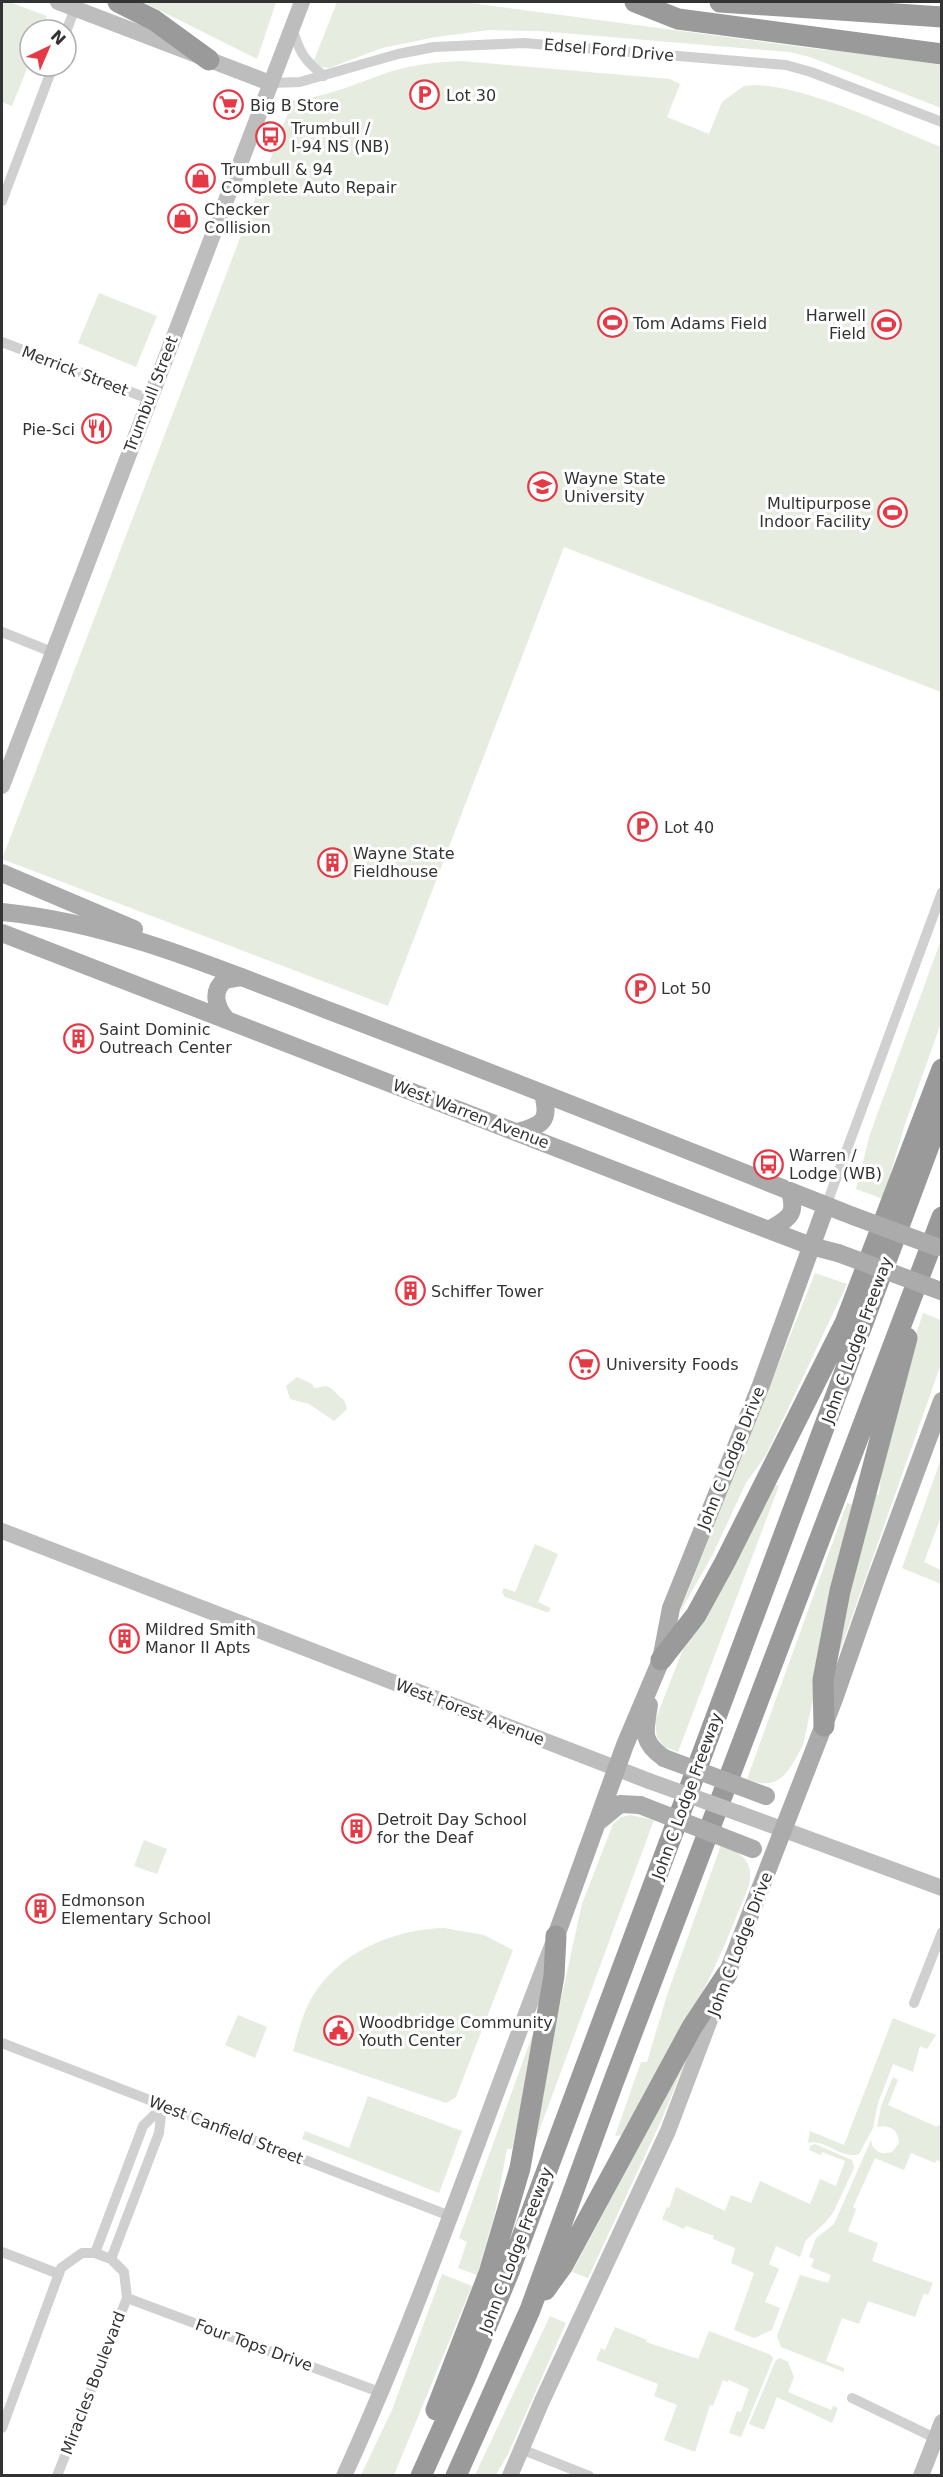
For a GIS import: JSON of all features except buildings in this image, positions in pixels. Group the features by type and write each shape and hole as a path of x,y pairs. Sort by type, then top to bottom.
{"highway":[{"path":"118,2 154,20 209,60"},
{"path":"635,2 678,19 942,54"},
{"path":"720,2 942,17"},
{"path":"661,1660 696,1615 725,1562 845,1323 942,1069"},
{"name":"John C Lodge Freeway","path":"421,2475 510,2272 942,1111"},
{"name":"John C Lodge Freeway","path":"456,2475 530,2310 942,1217"},
{"path":"824,1726 822,1680 838,1602 912,1320 906,1309"},
{"path":"416,2475 427,2433 489,2272 520,2168 555,1976 556,1936"},
{"path":"530,2310 563,2265 692,2026 727,1974"}],"main road":[{"path":"2,873 213,962 222,970"},
{"path":"2,912 99,928 242,977 826,1206 942,1248"},
{"name":"West Warren Avenue","path":"2,933 769,1230 941,1291"},
{"path":"226,1019 217,1005 217,990 225,980 242,977"},
{"path":"518,1132 534,1128 543,1122 547,1110 543,1094"},
{"path":"769,1230 790,1216 793,1211 790,1192"},
{"path":"812,1246 826,1206"},
{"name":"John C Lodge Drive","path":"556,1936 617,1769 661,1660 671,1608 812,1246"},
{"name":"John C Lodge Drive","path":"727,1974 824,1726 942,1401"},
{"path":"653,1680 645,1733 651,1749 664,1758 766,1796 784,1793 802,1778"},
{"path":"597,1824 620,1804 640,1805 753,1849 762,1860 763,1882"}],"street":[{"path":"58,2 270,83"},
{"name":"Trumbull Street","path":"2,786 302,2"},
{"path":"71,18 75,8"},
{"path":"292,26 299,51 309,64 324,76"},
{"name":"Edsel Ford Drive","path":"270,83 300,82 398,54 434,47 524,43 786,65 820,75 942,122"},
{"path":"2,201 48,78"},
{"name":"Merrick Street","path":"2,342 149,399"},
{"path":"2,632 52,652"},
{"path":"826,1206 942,892"},
{"name":"West Forest Avenue","path":"2,1531 617,1769 784,1828 942,1888"},
{"path":"914,2003 942,1932"},
{"name":"John C Lodge Drive","path":"344,2475 382,2393 442,2242 556,1936"},
{"name":"John C Lodge Drive","path":"510,2475 668,2131 695,2065 727,1974"},
{"name":"West Canfield Street","path":"2,2043 162,2107 450,2216"},
{"path":"95,2253 143,2126 162,2107"},
{"path":"2,2428 61,2268 82,2253 95,2253 111,2259 159,2133 162,2107"},
{"path":"2,2252 59,2274"},
{"name":"Miracles Boulevard","path":"57,2475 127,2298 124,2272 111,2259"},
{"name":"Four Tops Drive","path":"127,2298 382,2393"},
{"path":"852,2398 940,2434 921,2475"},
{"path":"521,2449 590,2475"}],"shaded area":[{"path":"2,2 9,2 47,16 46,18 18,18 18,78 23,78 12,106 2,102"},
{"path":"143,2 276,2 257,59"},
{"path":"337,2 463,2 824,50 836,49 941,65 941,108 810,57 789,52 539,31 489,30 436,37 382,48 329,68 321,67 314,60"},
{"name":"Wayne State University","path":"461,61 670,79 680,84 667,117 709,134 722,102 744,86 765,86 789,90 843,107 941,147 941,692 564,547 388,1006 2,859 293,100 333,92 404,68"},
{"path":"99,293 157,316 136,367 78,343"},
{"path":"941,940 941,1023 905,1124 883,1199 856,1189 870,1134"},
{"path":"815,1273 847,1284 766,1455 746,1483 713,1554 679,1614"},
{"path":"923,1313 941,1320 941,1364 835,1665 835,1649 874,1493 879,1495 881,1476 913,1343"},
{"path":"297,1377 312,1384 314,1388 330,1387 344,1400 347,1409 334,1421 309,1404 290,1399 286,1386"},
{"path":"941,1459 941,1517 924,1562 941,1570 941,1584 902,1568"},
{"path":"774,1484 779,1486 678,1752 665,1747 657,1738 655,1721 683,1649"},
{"path":"847,1503 856,1506 803,1745 782,1777 768,1783 758,1783 747,1779"},
{"path":"535,1544 558,1554 538,1602 551,1608 549,1612 505,1597 502,1592 504,1588 515,1592"},
{"path":"630,1815 654,1820 532,2150 528,2148 582,1904 613,1824 621,1817"},
{"path":"144,1840 167,1849 157,1874 134,1866"},
{"path":"721,1845 735,1851 749,1866 750,1882 746,1893 725,1944 685,2027 624,2135 615,2136 641,2062 647,2062 667,1995"},
{"path":"444,1928 484,1935 513,1950 456,2097 446,2103 293,2051 300,2024 311,1999 336,1969 351,1957 386,1939 425,1929"},
{"path":"238,2015 267,2027 255,2058 225,2045"},
{"path":"893,2018 936,2035 927,2049 920,2046 913,2072 893,2064 878,2103 873,2128 859,2154 847,2155 821,2144 808,2143 810,2131 844,2145"},
{"path":"536,2025 538,2027 512,2149 507,2149 495,2213 477,2275 458,2268 467,2242 459,2238"},
{"path":"690,2051 661,2121 588,2278 572,2272"},
{"path":"893,2077 898,2080 888,2105 937,2127 941,2126 941,2162 937,2160 935,2163 911,2153 904,2170 875,2158 853,2207 856,2209 848,2231 878,2243 872,2261 933,2283 928,2295 924,2293 915,2317 868,2301 859,2324 842,2318 826,2361 844,2368 844,2372 781,2347 777,2336 800,2275 828,2283 831,2275 811,2267 814,2259 809,2257 816,2238 834,2224 871,2140 878,2152 884,2153 892,2152 899,2143 899,2138 893,2129 885,2126 877,2127 881,2106"},
{"path":"368,2096 462,2131 439,2193 302,2139 305,2131 349,2148"},
{"path":"815,2144 852,2160 854,2168 834,2211 826,2222 806,2240 800,2257 776,2246 769,2264 779,2269 765,2302 780,2308 772,2330 754,2338 734,2330 754,2273 731,2263 735,2248 713,2239 714,2236 686,2226 684,2229 662,2219 667,2207 669,2208 676,2187 725,2211 731,2195 751,2203 760,2181 810,2204 820,2179 836,2186 845,2161 822,2152 821,2155 809,2150 810,2146"},
{"path":"442,2274 472,2286 394,2475 361,2475 392,2410"},
{"path":"550,2316 566,2323 508,2454 496,2475 475,2475"},
{"path":"615,2327 647,2340 646,2342 698,2359 709,2331 771,2355 773,2359 741,2437 729,2433 737,2411 741,2412 749,2389 729,2380 727,2382 723,2380 713,2406 710,2405 695,2452 664,2440 677,2405 654,2396 658,2384 596,2360 601,2348 605,2350"},
{"path":"780,2358 788,2362 794,2377 788,2392 831,2410 833,2406 838,2408 832,2423 777,2397 764,2430 749,2424 776,2360"}],"place":[{"name":"Lot 30","path":"425,95"},
{"name":"Big B Store","path":"229,105"},
{"name":"Trumbull / I-94 NS (NB)","path":"270,137"},
{"name":"Trumbull & 94 Complete Auto Repair","path":"200,178"},
{"name":"Checker Collision","path":"183,218"},
{"name":"Tom Adams Field","path":"612,323"},
{"name":"Harwell Field","path":"887,324"},
{"name":"Pie-Sci","path":"96,429"},
{"name":"Wayne State University","path":"543,487"},
{"name":"Multipurpose Indoor Facility","path":"892,512"},
{"name":"Lot 40","path":"643,827"},
{"name":"Wayne State Fieldhouse","path":"332,862"},
{"name":"Lot 50","path":"640,988"},
{"name":"Saint Dominic Outreach Center","path":"78,1038"},
{"name":"Warren / Lodge (WB)","path":"768,1164"},
{"name":"Schiffer Tower","path":"410,1291"},
{"name":"University Foods","path":"585,1364"},
{"name":"Mildred Smith Manor II Apts","path":"124,1638"},
{"name":"Detroit Day School for the Deaf","path":"356,1828"},
{"name":"Edmonson Elementary School","path":"40,1909"},
{"name":"Woodbridge Community Youth Center","path":"338,2031"}]}
